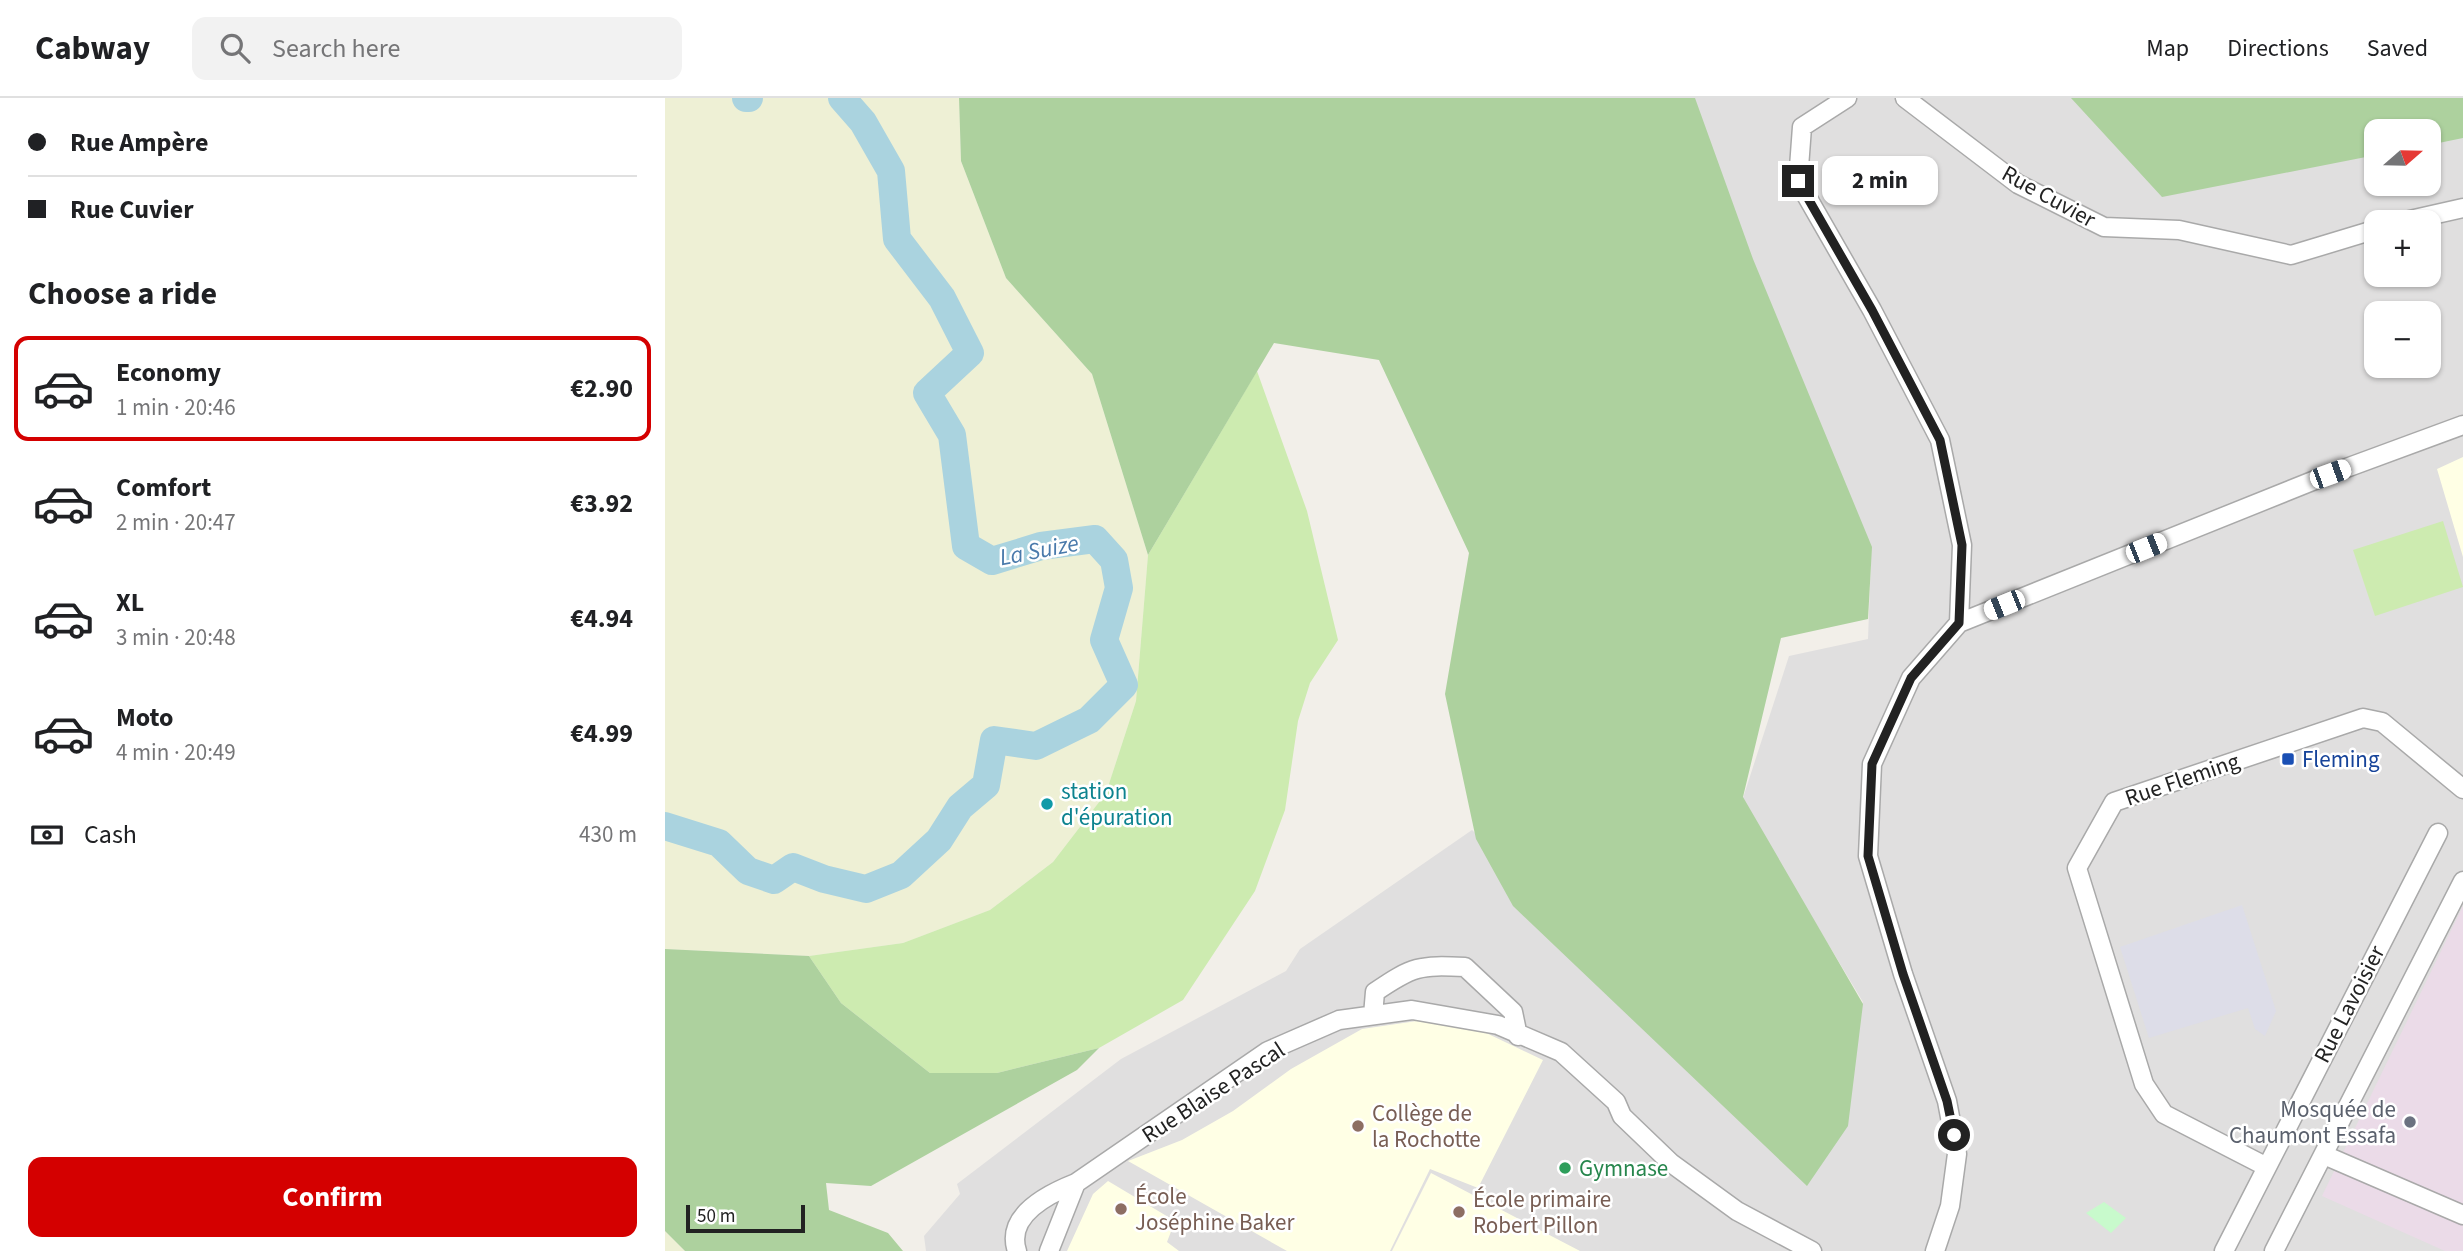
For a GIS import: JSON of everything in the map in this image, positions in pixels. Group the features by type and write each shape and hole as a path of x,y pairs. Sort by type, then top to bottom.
{"street":[{"path":"1847,98 1803,127 1798,181 1872,310 1940,440 1962,545 1959,623"},
{"name":"Rue Cuvier","path":"1905,98 2018,184 2104,227 2179,230 2291,255 2364,233"},
{"path":"2441,213 2463,208"},
{"path":"1935,1251 1950,1206 1958,1154 1947,1101 1903,974 1868,856 1872,764 1911,678 1959,623 2322,477 2463,425"},
{"name":"Rue Fleming","path":"2267,1167 2164,1114 2144,1084 2077,868 2114,802 2363,718 2382,722 2463,789"},
{"name":"Rue Lavoisier","path":"2224,1251 2438,833"},
{"path":"2274,1251 2463,881"},
{"path":"1373,1015 1375,992 1394,979 1423,965 1465,967 1513,1012 1518,1036"},
{"name":"Rue Blaise Pascal","path":"1017,1251 1013,1238 1018,1221 1051,1194 1076,1183 1268,1051 1339,1020 1412,1010 1497,1025 1561,1052 1616,1102 1622,1116 1671,1163 1737,1210 1812,1251"},
{"path":"2324,1155 2463,1215"},
{"path":"1049,1251 1076,1183"}],"shaded area":[{"path":"665,98 959,98 961,161 1006,278 1092,374 1148,555 1136,701 1106,793 1053,862 990,910 903,943 809,956 665,949"},
{"path":"1680,98 2124,98 2364,140 2364,196 2441,196 2441,131 2463,128 2463,1251 926,1251 924,1236 960,1194 957,1184 1121,1059 1286,971 1300,949 1472,830 1802,1143 1863,1002 1742,801 1789,656 1868,639 1871,557"},
{"path":"2463,457 2463,557 2437,469"},
{"path":"2242,905 2276,1011 2265,1036 2255,1029 2248,1008 2149,1038 2120,947"},
{"path":"2463,906 2463,1251 2445,1251 2322,1196"},
{"name":"Collège de la Rochotte","path":"1417,1021 1482,1031 1543,1060 1478,1188 1430,1169 1390,1251 1287,1251 1128,1161 1182,1140 1233,1111 1291,1069 1362,1029"},
{"name":"École primaire Robert Pillon","path":"1431,1173 1580,1251 1392,1251"},
{"name":"École Joséphine Baker","path":"1108,1181 1175,1221 1167,1242 1179,1251 1067,1251 1093,1194"},
{"path":"665,1231 685,1251 665,1251"}],"green space":[{"path":"959,98 1695,98 1753,259 1872,547 1868,619 1781,638 1743,797 1863,1004 1848,1126 1807,1186 1513,906 1476,839 1445,694 1469,553 1379,360 1274,343 1148,555 1092,374 1006,278 961,161"},
{"path":"2071,98 2463,98 2463,138 2441,143 2441,119 2364,119 2364,157 2162,197"},
{"path":"1257,371 1307,511 1338,640 1310,683 1298,721 1285,810 1255,891 1183,1000 1099,1048 997,1073 930,1073 841,1003 809,956 903,943 990,910 1053,862 1106,793 1136,701 1148,555"},
{"path":"2443,521 2463,587 2375,616 2353,550"},
{"path":"665,949 809,956 841,1003 930,1073 997,1073 1099,1048 1077,1070 871,1186 826,1183 829,1210 888,1233 903,1251 685,1251 665,1231"},
{"path":"2104,1202 2126,1218 2111,1233 2086,1213"}],"waterway":[{"name":"La Suize","path":"665,826 719,843 748,871 774,880 793,867 824,879 866,889 901,875 939,840 960,807 986,785 994,740 1036,746 1089,720 1124,685 1104,640 1119,588 1114,560 1095,539 1041,546 992,561 966,546 952,435 927,393 970,353 942,298 897,239 891,171 863,122 842,98"}],"place":[{"name":"Fleming","path":"2288,759"},
{"name":"station d'épuration","path":"1047,804"},
{"name":"Mosquée de Chaumont Essafa","path":"2410,1122"},
{"name":"Collège de la Rochotte","path":"1358,1126"},
{"name":"Gymnase","path":"1565,1168"},
{"name":"École Joséphine Baker","path":"1121,1209"},
{"name":"École primaire Robert Pillon","path":"1459,1212"}],"route":[{"path":"1798,181 1872,310 1940,440 1962,545 1959,623 1911,678 1872,764 1868,856 1903,974 1947,1101 1954,1135"}]}
